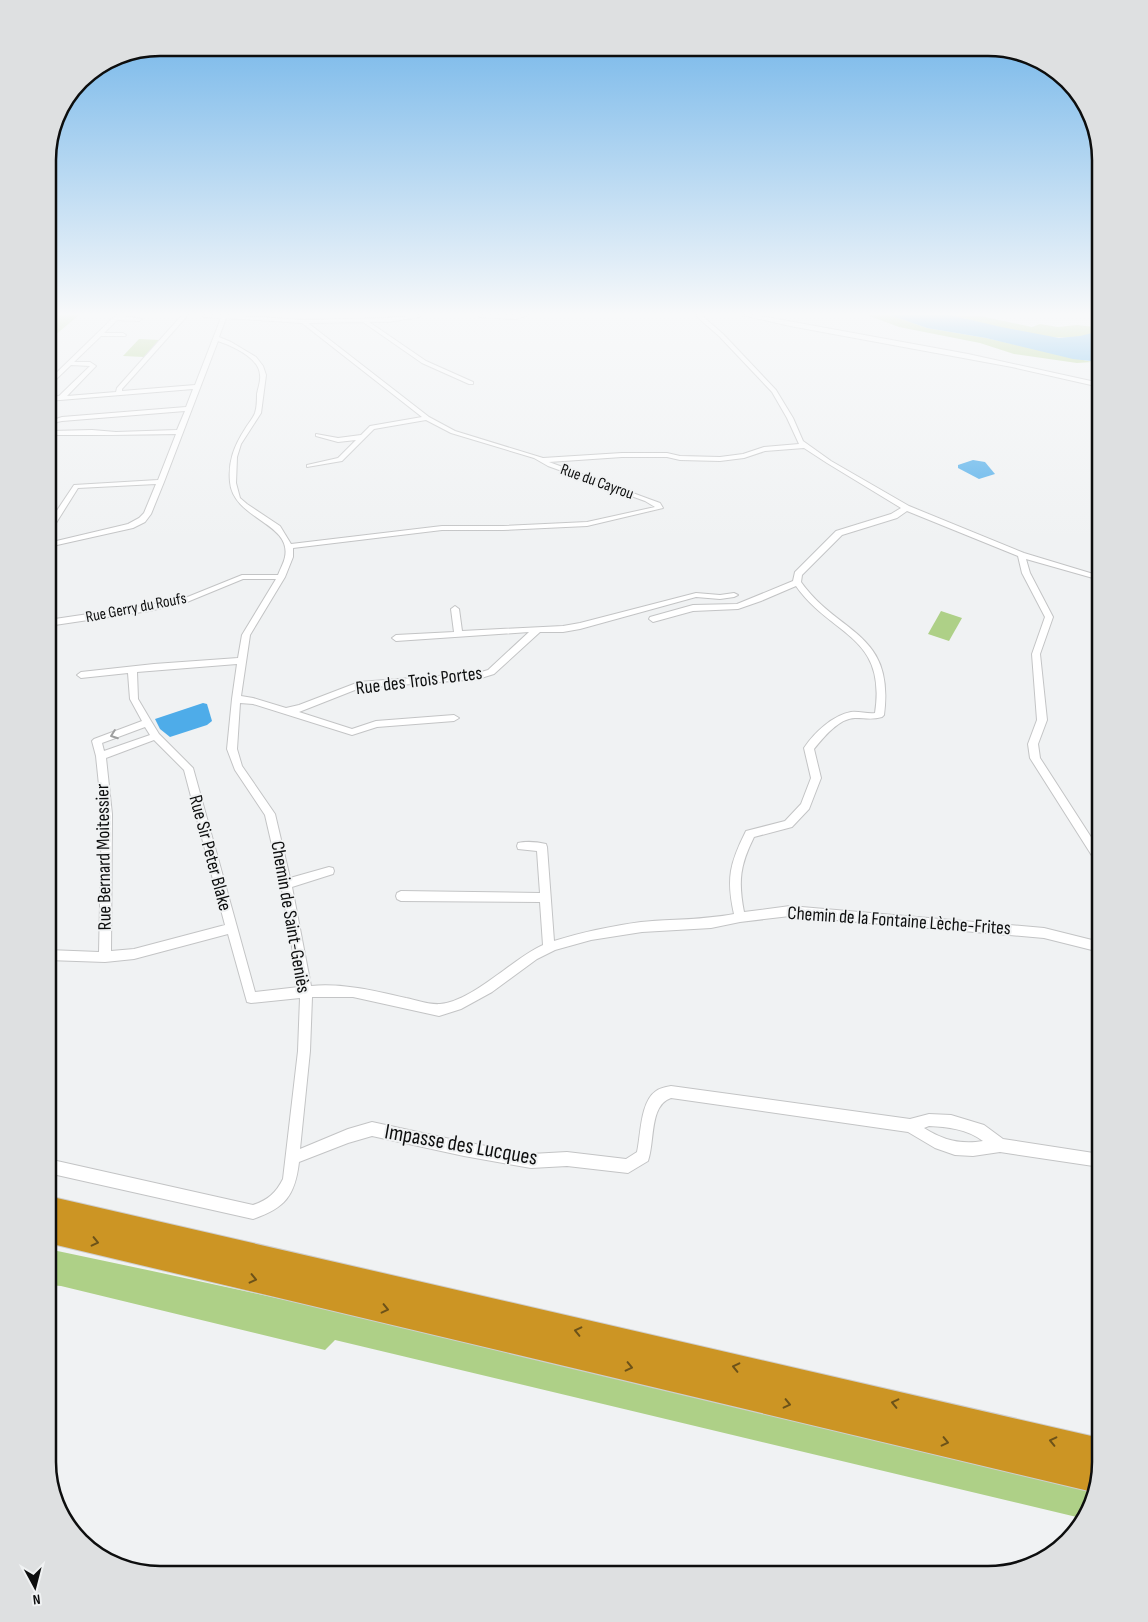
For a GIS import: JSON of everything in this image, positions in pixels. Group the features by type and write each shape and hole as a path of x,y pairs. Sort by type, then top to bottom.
{"highway":[{"path":"56,1210 1092,1450"},
{"path":"56,1232 1091,1477"}],"street":[{"path":"61,398 68,391"},
{"path":"56,398 156,391"},
{"path":"56,543 114,531 142,520 147,514 161,482 195,391"},
{"path":"261,391 258,413 238,444 234,457 233,483 237,498 244,506 277,528 289,546"},
{"name":"Rue du Cayrou","path":"289,546 442,528 503,528 587,524 659,508 648,500 550,465 542,460 509,448 453,432 427,418 392,391"},
{"path":"774,391 790,418 800,442 859,481 906,508 1021,555 1092,576"},
{"path":"56,422 62,419 188,409"},
{"path":"309,466 340,460 370,428 377,425 427,418"},
{"path":"56,432 116,434 179,432"},
{"path":"318,436 338,440 361,437"},
{"path":"542,460 622,455 667,455 680,458 720,459 744,456 764,449 805,446"},
{"path":"56,516 76,486 161,482"},
{"path":"740,917 734,890 734,869 750,834 788,824 805,806 816,778 809,748 820,735 851,715 872,718 879,714 881,702 880,678 869,649 836,622 801,589 797,582 798,574 839,533 878,522 894,516 906,508"},
{"name":"Chemin de Saint-Geniès","path":"56,1168 253,1212 267,1208 281,1199 290,1180 304,1051 306,992 286,884 270,814 238,767 232,749 236,699 246,634 281,577 288,557 289,546"},
{"path":"1021,555 1026,573 1049,617 1036,654 1042,720 1033,744 1036,758 1092,846"},
{"name":"Rue Gerry du Roufs","path":"56,622 149,608 187,600 242,577 281,577"},
{"path":"653,619 699,607 738,606 797,582"},
{"path":"396,638 458,633 563,629 696,595 720,597 734,595"},
{"path":"455,609 458,633"},
{"name":"Rue des Trois Portes","path":"286,711 301,708 359,685 478,676 491,672 538,629"},
{"path":"81,675 132,669 241,661"},
{"name":"Rue Sir Peter Blake","path":"132,669 134,699 147,723 156,736 188,768 251,998 306,992"},
{"name":"Rue des Trois Portes","path":"236,699 253,701 352,732 376,724 454,718"},
{"path":"147,723 97,741 101,756 156,736"},
{"name":"Rue Bernard Moitessier","path":"101,756 107,814 105,957"},
{"path":"522,846 542,847 549,948"},
{"path":"286,884 329,871"},
{"path":"401,896 545,898"},
{"name":"Chemin de la Fontaine Lèche-Frites","path":"306,992 353,992 439,1010 456,1005 488,988 533,955 591,935 642,927 711,923 740,917 790,911 1044,933 1092,945"},
{"path":"56,955 105,957 134,954 231,928"},
{"name":"Impasse des Lucques","path":"293,1158 348,1136 372,1129 531,1161 567,1159 628,1166 643,1156 651,1106 660,1096 672,1092 910,1126 939,1144 954,1148 973,1149 988,1145 1000,1145 1092,1160"},
{"name":"Impasse des Lucques","path":"910,1126 929,1120 951,1121 979,1130 1000,1145"}],"green space":[{"path":"941,611 962,618 949,641 928,634"},
{"path":"56,1251 572,1364 1089,1487 1084,1502 1076,1517 335,1340 325,1350 56,1286"}],"water":[{"path":"973,460 985,462 995,474 979,479 958,468 958,465"},
{"path":"203,703 207,704 212,721 207,725 170,737 160,729 155,719"}]}
